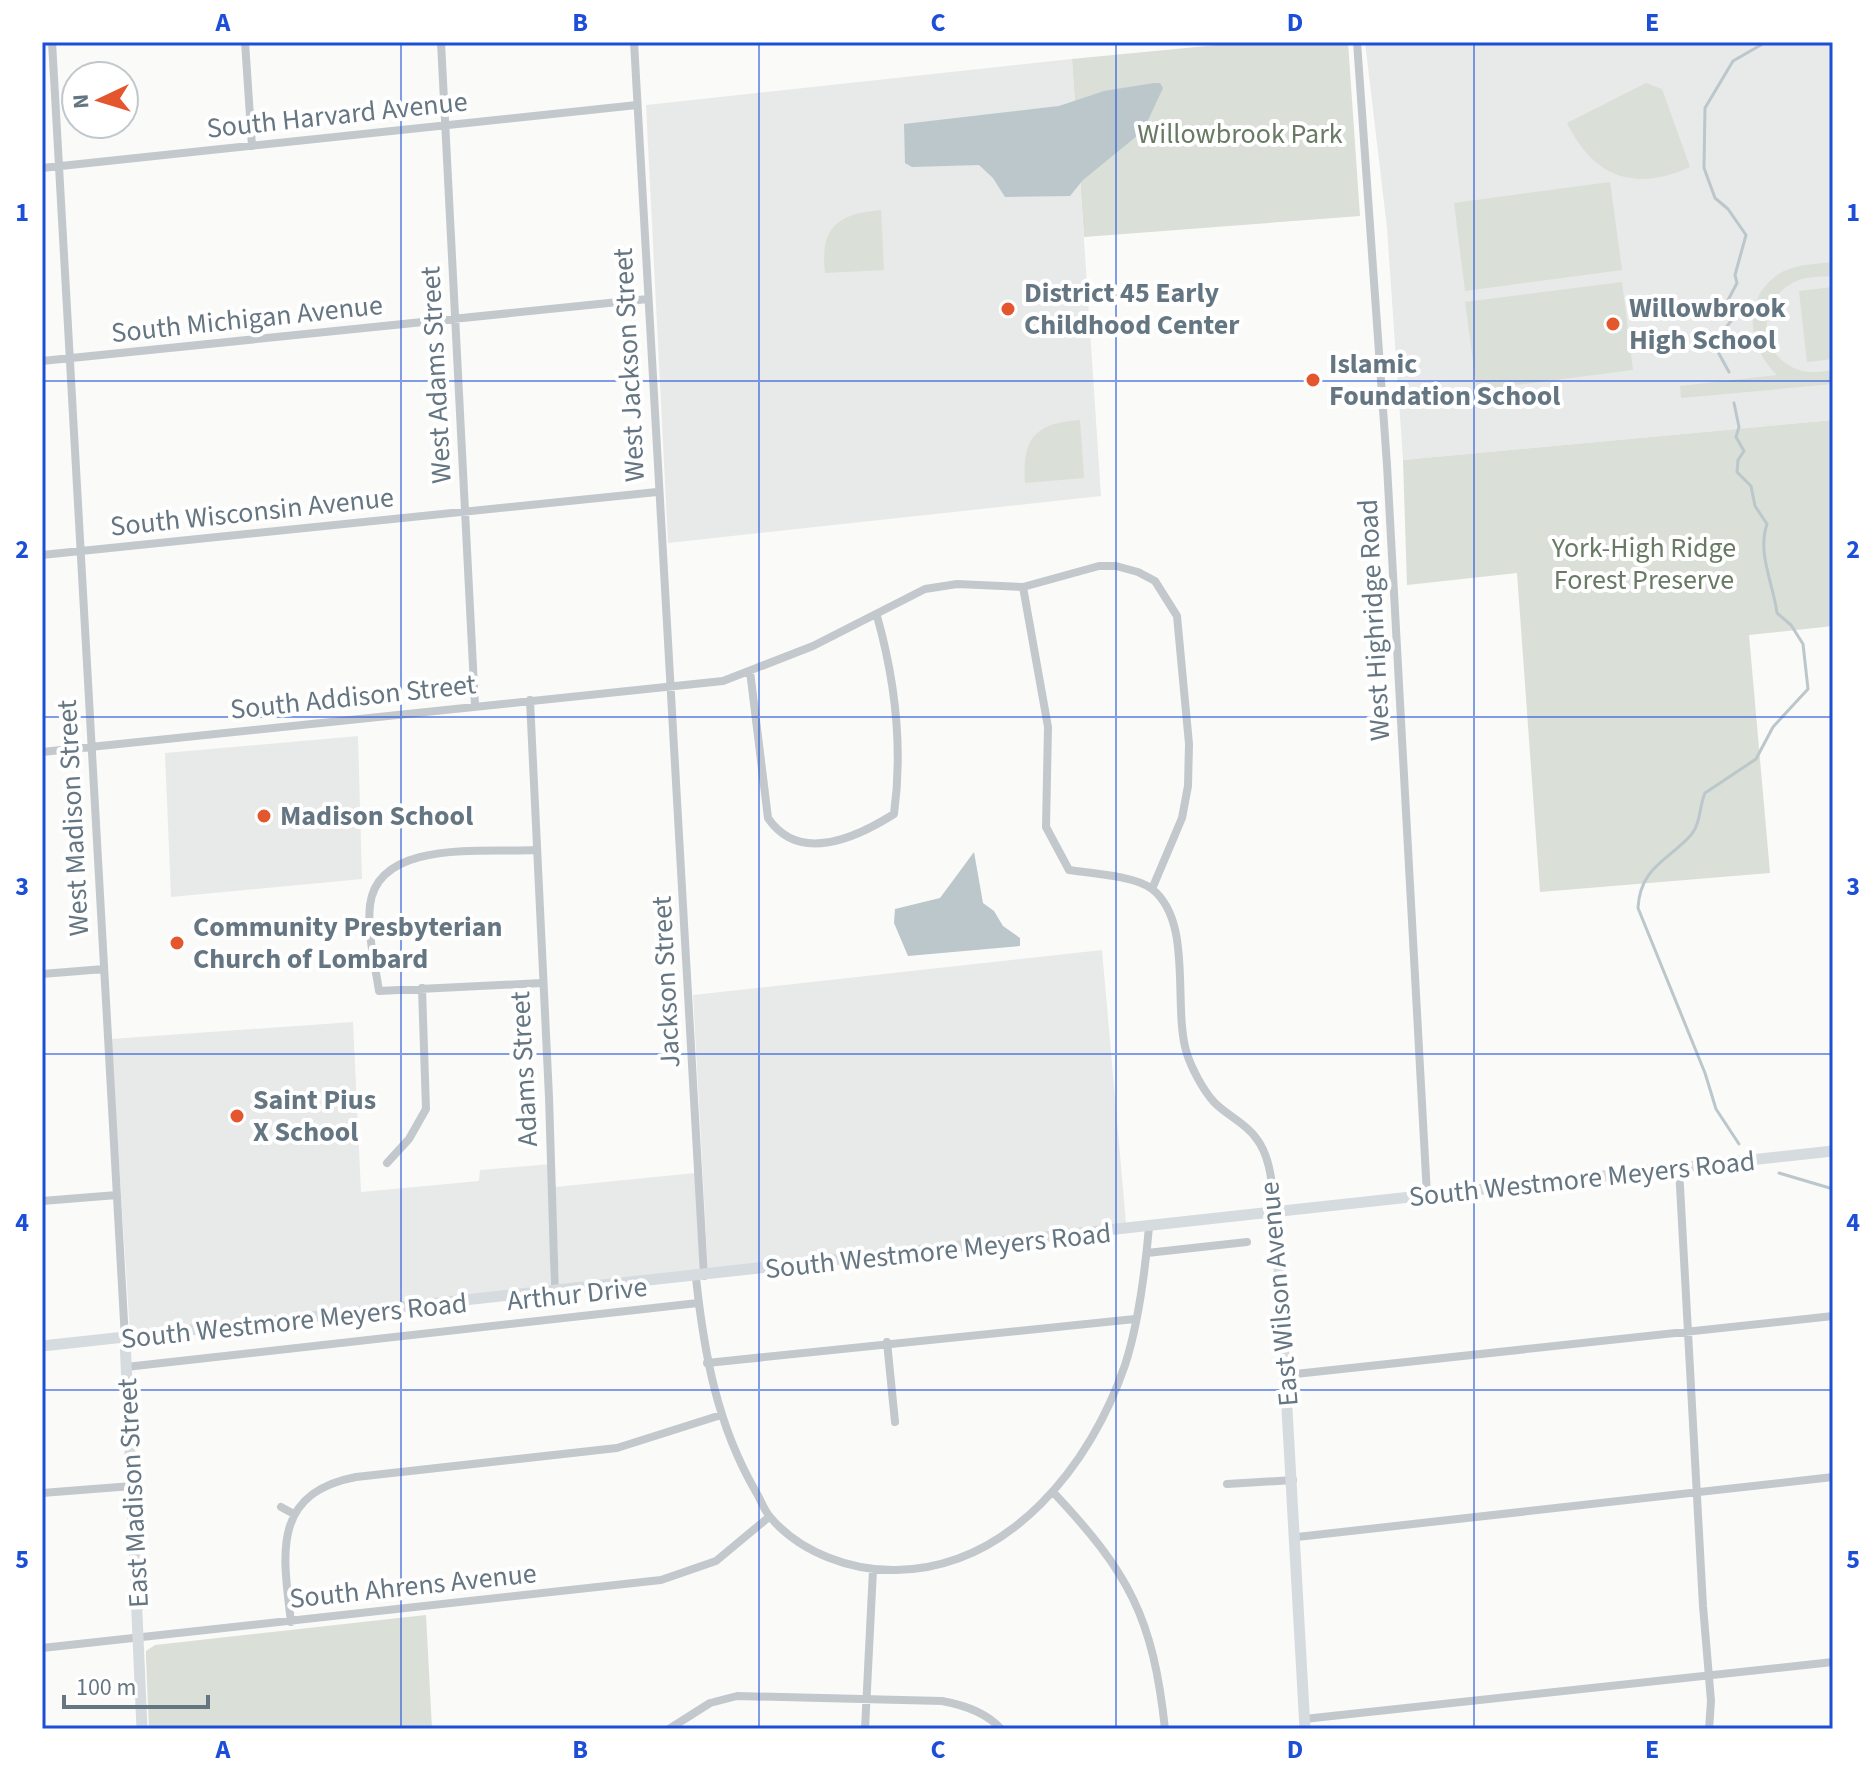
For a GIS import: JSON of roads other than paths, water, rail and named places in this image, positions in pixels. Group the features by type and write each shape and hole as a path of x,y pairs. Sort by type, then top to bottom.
{"street":[{"name":"West Madison Street","path":"52,42 104,969"},
{"path":"245,42 252,146"},
{"name":"West Adams Street","path":"441,42 475,706"},
{"name":"West Jackson Street","path":"634,42 668,686"},
{"name":"West Highridge Road","path":"1357,42 1388,480 1427,1195"},
{"name":"South Harvard Avenue","path":"42,168 637,105"},
{"name":"South Michigan Avenue","path":"42,361 648,299"},
{"name":"South Wisconsin Avenue","path":"42,555 657,492"},
{"name":"South Addison Street","path":"42,752 723,681 877,616 911,594 941,585 1023,587 1099,566 1135,571 1155,581 1177,616 1189,744 1188,786 1182,818 1152,889"},
{"path":"1023,587 1048,727 1050,761 1044,815 1050,838 1069,870 1122,878 1152,889"},
{"path":"750,671 768,818 778,833 804,843 855,836 894,814 899,780 891,671 877,616"},
{"name":"Jackson Street","path":"668,686 700,1277 698,1303 707,1363 721,1415 769,1517"},
{"name":"Adams Street","path":"530,700 555,1293"},
{"path":"536,850 419,856 386,870 373,892 370,911 379,991 542,983"},
{"name":"East Wilson Avenue","path":"1152,889 1169,911 1175,929 1187,1053 1214,1102 1256,1137 1267,1158 1276,1214 1297,1537 1304,1724"},
{"path":"42,974 104,969"},
{"name":"East Madison Street","path":"104,969 125,1339 142,1729"},
{"path":"387,1163 409,1139 426,1109 422,988"},
{"name":"South Westmore Meyers Road","path":"42,1346 555,1293 1833,1151"},
{"path":"1679,1168 1709,1676 1709,1729"},
{"path":"42,1201 117,1195"},
{"path":"769,1517 816,1551 873,1570 919,1569 963,1558 1005,1535 1053,1492 1105,1412 1125,1364 1147,1253 1149,1227"},
{"path":"1147,1253 1247,1242"},
{"name":"Arthur Drive","path":"126,1367 698,1303"},
{"path":"1286,1375 1833,1316"},
{"path":"707,1363 887,1342 1135,1319"},
{"path":"887,1342 895,1422"},
{"path":"291,1622 283,1552 294,1514 318,1491 356,1477 617,1448 721,1415"},
{"path":"1297,1537 1833,1477"},
{"path":"1227,1484 1293,1480"},
{"path":"42,1493 132,1486"},
{"path":"1053,1492 1111,1558 1137,1602 1155,1656 1165,1729"},
{"path":"281,1507 294,1514"},
{"name":"South Ahrens Avenue","path":"42,1648 677,1577 701,1569 733,1550 769,1517"},
{"path":"865,1729 873,1570"},
{"path":"1304,1724 1833,1662"},
{"path":"669,1729 710,1703 737,1696 866,1698 959,1704 991,1718 1001,1729"}],"waterway":[{"path":"1729,372 1718,352 1717,339 1731,321 1726,304 1737,283 1735,275 1746,235 1728,209 1715,198 1704,168 1705,108 1733,61 1766,42"},
{"path":"1734,403 1739,427 1736,437 1744,451 1738,460 1737,472 1751,486 1755,506 1767,524 1765,557 1777,613 1791,625 1803,644 1808,689 1773,727 1756,759 1705,793 1694,830 1650,873 1640,894 1638,908 1705,1073 1716,1109 1739,1144"},
{"path":"1779,1173 1833,1189"}],"place":[{"name":"District 45 Early Childhood Center","path":"1008,309"},
{"name":"Willowbrook High School","path":"1613,324"},
{"name":"Islamic Foundation School","path":"1313,380"},
{"name":"Madison School","path":"264,816"},
{"name":"Community Presbyterian Church of Lombard","path":"177,943"},
{"name":"Saint Pius X School","path":"237,1116"}],"park label":[{"name":"Willowbrook Park","path":"1240,134"},
{"name":"York-High Ridge Forest Preserve","path":"1644,564"}]}
